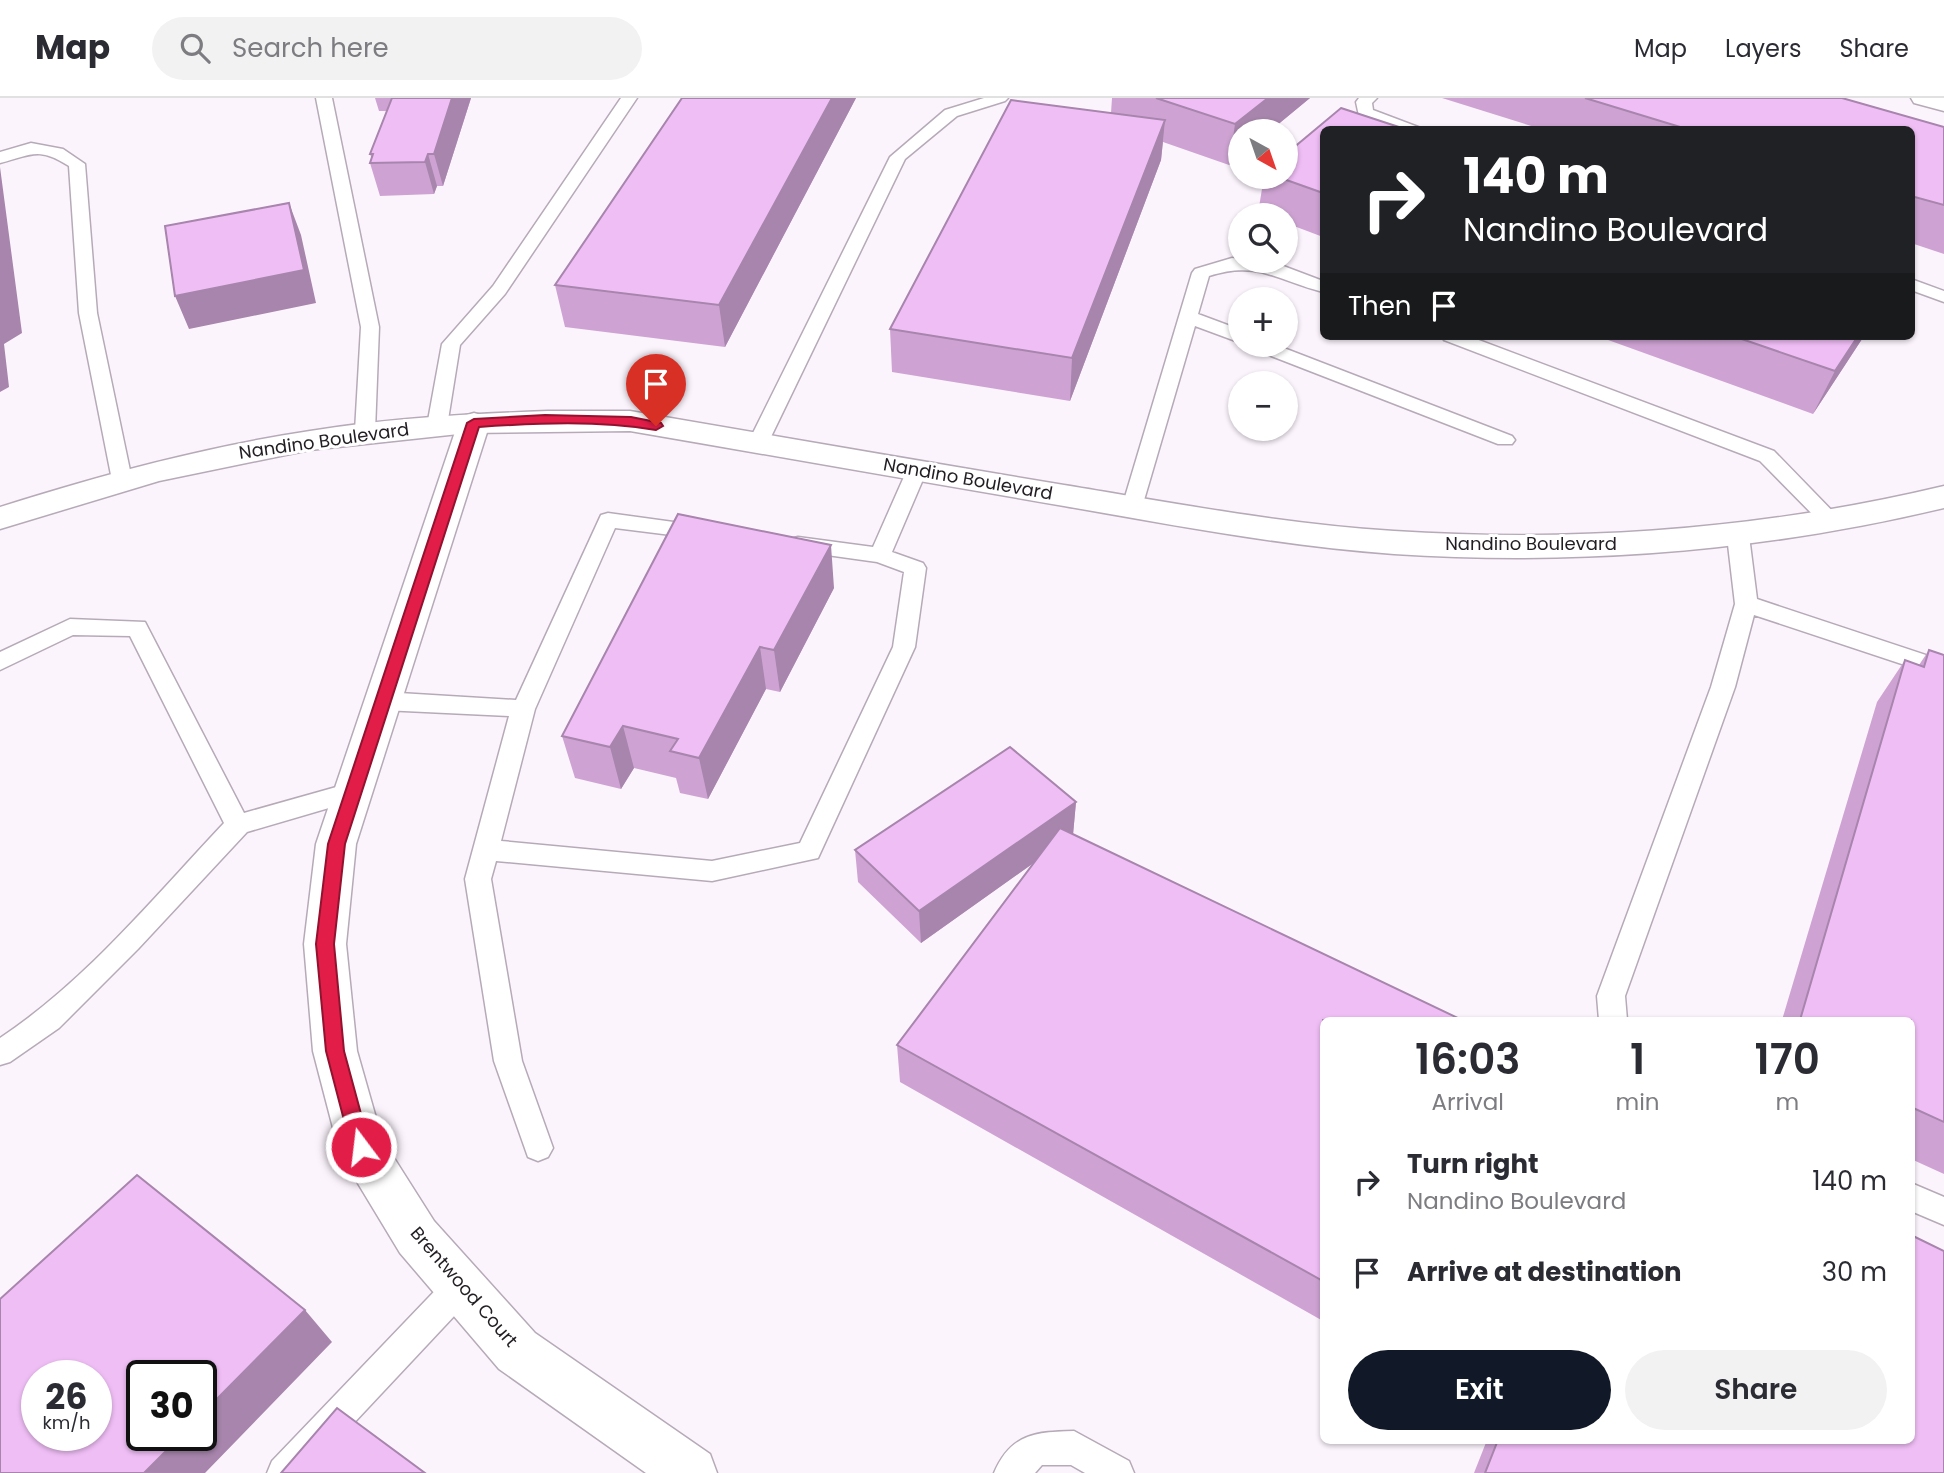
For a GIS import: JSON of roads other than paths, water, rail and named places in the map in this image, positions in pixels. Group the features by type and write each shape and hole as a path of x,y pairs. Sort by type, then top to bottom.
{"street":[{"path":"1923,98 1944,104"},
{"name":"Nandino Boulevard","path":"0,518 122,480 263,447 365,431 545,419 631,421 1132,507 1338,538 1451,545 1555,547 1660,543 1738,536 1832,522 1944,497"},
{"name":"Brentwood Court","path":"455,424 383,701 336,844 325,944 335,1051 361,1147 417,1237 517,1351 691,1473"}],"lane":[{"path":"324,98 370,327 365,431"},
{"path":"455,424 451,344 499,290 629,98"},
{"path":"758,443 898,157 951,113 1000,98"},
{"path":"1369,98 1364,102 1365,113 1406,126"},
{"path":"0,158 34,146 54,150 77,164 88,313 122,480"},
{"path":"1132,507 1201,272 1232,263 1272,268 1320,287"},
{"path":"1915,286 1944,297"},
{"path":"1188,317 1228,332"},
{"path":"1462,340 1768,456 1832,522"},
{"path":"1291,357 1505,440"},
{"path":"880,555 917,470"},
{"path":"538,1148 506,1048 478,879 523,709 608,520 730,536"},
{"path":"1613,1017 1611,996 1723,687 1746,604 1738,536"},
{"path":"486,850 712,870 809,851 905,647 915,568 880,555 771,541"},
{"path":"1746,604 1944,670"},
{"path":"0,662 70,627 137,628 237,825"},
{"path":"383,701 523,709"},
{"path":"0,1053 49,1020 129,941 237,825 354,791"},
{"path":"1915,1199 1944,1211"},
{"path":"284,1473 461,1286"},
{"path":"1011,1473 1035,1449 1074,1448 1117,1473"}]}
